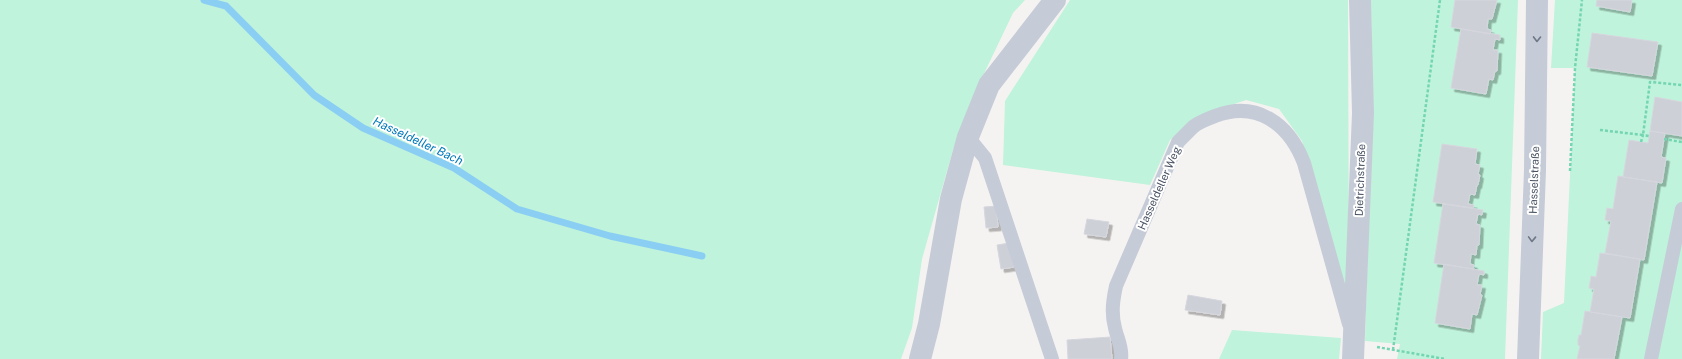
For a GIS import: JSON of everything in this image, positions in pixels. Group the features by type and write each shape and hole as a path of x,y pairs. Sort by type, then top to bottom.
{"street":[{"path":"920,359 929,324 951,199 968,137 990,85 1056,0"},
{"name":"Dietrichstraße","path":"1354,352 1363,113 1360,0"},
{"name":"Hasselstraße","path":"1528,359 1535,170 1537,0"}],"lane":[{"name":"Hasseldeller Weg","path":"1121,359 1120,343 1113,318 1113,298 1116,286 1178,142 1194,127 1209,118 1233,111 1254,112 1265,116 1279,125 1299,150 1304,163 1354,352"},
{"path":"968,137 985,158 1052,359"},
{"path":"1651,359 1682,209"}],"path":[{"path":"1393,350 1440,0"},
{"path":"1570,171 1575,68 1582,0"},
{"path":"1641,142 1650,82 1682,85"},
{"path":"1600,130 1649,136"},
{"path":"1664,139 1682,142"},
{"path":"1354,352 1393,350 1445,359"}],"green space":[{"path":"0,0 1025,0 1013,13 980,82 953,150 922,259 912,328 901,359 0,359"},
{"path":"1070,0 1348,0 1349,294 1337,266 1302,141 1279,109 1246,100 1196,117 1170,140 1150,185 1003,165 1005,101"},
{"path":"1371,0 1518,0 1505,359 1397,359 1400,344 1365,341 1372,114"},
{"path":"1555,0 1682,0 1682,359 1541,359 1543,312 1564,303 1575,68 1551,68"},
{"path":"1232,330 1341,338 1339,359 1219,359"}],"building":[{"path":"1455,0 1497,0 1492,19 1488,19 1487,29 1491,30 1490,34 1451,27"},
{"path":"1597,0 1632,0 1630,12 1596,6"},
{"path":"1461,29 1500,35 1500,40 1495,39 1493,50 1498,50 1497,71 1495,71 1493,80 1489,79 1486,94 1451,88"},
{"path":"1592,33 1658,42 1652,76 1587,67"},
{"path":"1655,97 1682,102 1682,136 1650,131"},
{"path":"1650,131 1665,133 1661,157 1666,158 1662,183 1623,177 1629,140 1648,143"},
{"path":"1442,144 1477,149 1475,164 1480,165 1478,174 1480,175 1475,195 1470,194 1468,204 1474,205 1473,208 1433,202"},
{"path":"1618,176 1657,182 1644,260 1605,253 1611,221 1605,220 1607,208 1613,209"},
{"path":"1443,204 1483,210 1482,215 1478,214 1476,224 1480,225 1479,245 1477,245 1476,255 1471,254 1470,264 1474,265 1473,269 1434,263"},
{"path":"996,206 998,227 986,228 984,207"},
{"path":"1087,219 1109,222 1106,237 1084,234"},
{"path":"1009,243 1014,267 1001,269 997,245"},
{"path":"1600,253 1640,259 1630,318 1590,312 1594,289 1589,288 1591,276 1596,277"},
{"path":"1444,264 1484,271 1484,275 1479,274 1477,285 1482,285 1480,295 1482,295 1477,315 1472,314 1470,329 1435,323"},
{"path":"1188,295 1222,301 1220,315 1185,310"},
{"path":"1585,311 1622,317 1614,359 1577,359 1580,346 1578,345 1578,340 1579,335 1581,335"},
{"path":"1110,337 1112,359 1068,359 1067,340"}],"waterway":[{"name":"Hasseldeller Bach","path":"204,0 226,6 314,95 363,128 454,168 517,209 610,236 702,256"}]}
